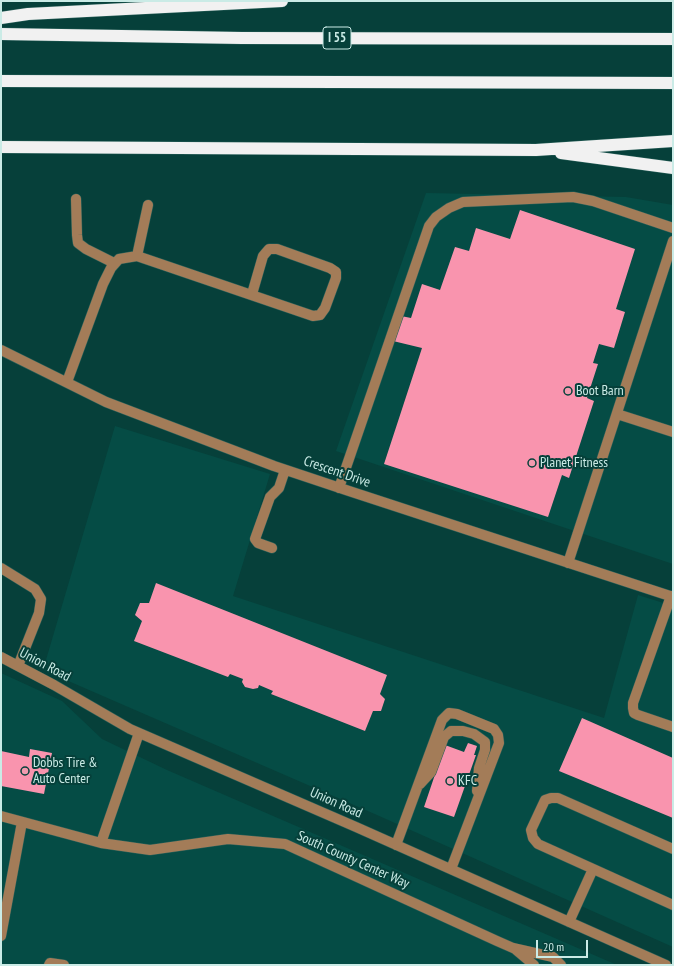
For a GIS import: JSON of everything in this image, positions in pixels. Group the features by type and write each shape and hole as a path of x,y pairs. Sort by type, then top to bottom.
{"highway":[{"path":"1,18 28,14 282,1"},
{"name":"I 55","path":"1,34 242,38 673,39"},
{"path":"1,81 673,83"},
{"path":"1,147 536,150 673,140"},
{"path":"536,150 673,168"}],"street":[{"path":"339,488 429,226 436,217 449,208 464,202 574,198 593,201 673,228"},
{"path":"76,199 78,243 86,249 114,263"},
{"path":"137,256 148,205"},
{"path":"568,563 673,241"},
{"path":"67,382 103,284 110,268 119,259 137,256 313,316 320,315 325,308 336,278 336,272 330,268 277,249 269,248 263,256 252,294"},
{"name":"Crescent Drive","path":"1,350 106,402 285,470 672,597"},
{"path":"617,414 673,432"},
{"path":"272,548 258,543 255,539 270,497 279,488 285,470"},
{"path":"1,568 35,589 41,599 39,613 18,666"},
{"path":"672,597 632,708 638,715 673,727"},
{"name":"Union Road","path":"1,657 139,733 451,869 666,965"},
{"path":"396,845 442,720 449,713 457,714 494,729 498,735 499,743 451,869"},
{"path":"416,789 431,772 444,737 451,731 463,731 474,734 484,742 486,750 480,768 474,809"},
{"path":"100,843 139,733"},
{"path":"673,849 558,798 545,800 531,830 533,838 538,844 673,904"},
{"name":"South County Center Way","path":"1,816 100,843 150,850 228,839 284,844 513,948 553,957 561,965"},
{"path":"1,936 22,822"},
{"path":"569,922 593,869"},
{"name":"South County Center Way","path":"513,948 534,965"},
{"path":"49,965 50,963 64,965"}],"shaded area":[{"path":"426,193 626,197 673,205 673,564 336,451"},
{"path":"115,426 270,474 233,596 604,718 638,595 673,606 673,947 377,815 43,670"},
{"path":"1,673 62,701 102,739 167,770 617,965 1,965"}],"building":[{"path":"520,210 635,249 616,309 625,312 614,348 599,344 593,363 598,364 587,398 594,401 569,478 562,475 548,517 384,464 422,348 393,341 401,316 411,318 422,284 440,290 455,247 469,251 476,228 510,239"},
{"path":"156,583 387,675 380,694 385,699 381,711 373,711 365,731 271,694 273,691 259,685 258,688 253,689 245,687 242,682 243,679 230,674 228,677 134,641 142,621 135,615 140,603 149,603"},
{"path":"582,718 673,758 673,818 559,771"},
{"name":"KFC","path":"468,743 477,746 474,755 476,755 454,817 424,807 445,745 464,752"},
{"name":"Dobbs Tire & Auto Center","path":"30,749 52,753 44,794 1,786 1,751 29,757"}],"place":[{"name":"Boot Barn","path":"568,391"},
{"name":"Planet Fitness","path":"532,463"},
{"name":"Dobbs Tire & Auto Center","path":"25,771"},
{"name":"KFC","path":"450,781"}]}
